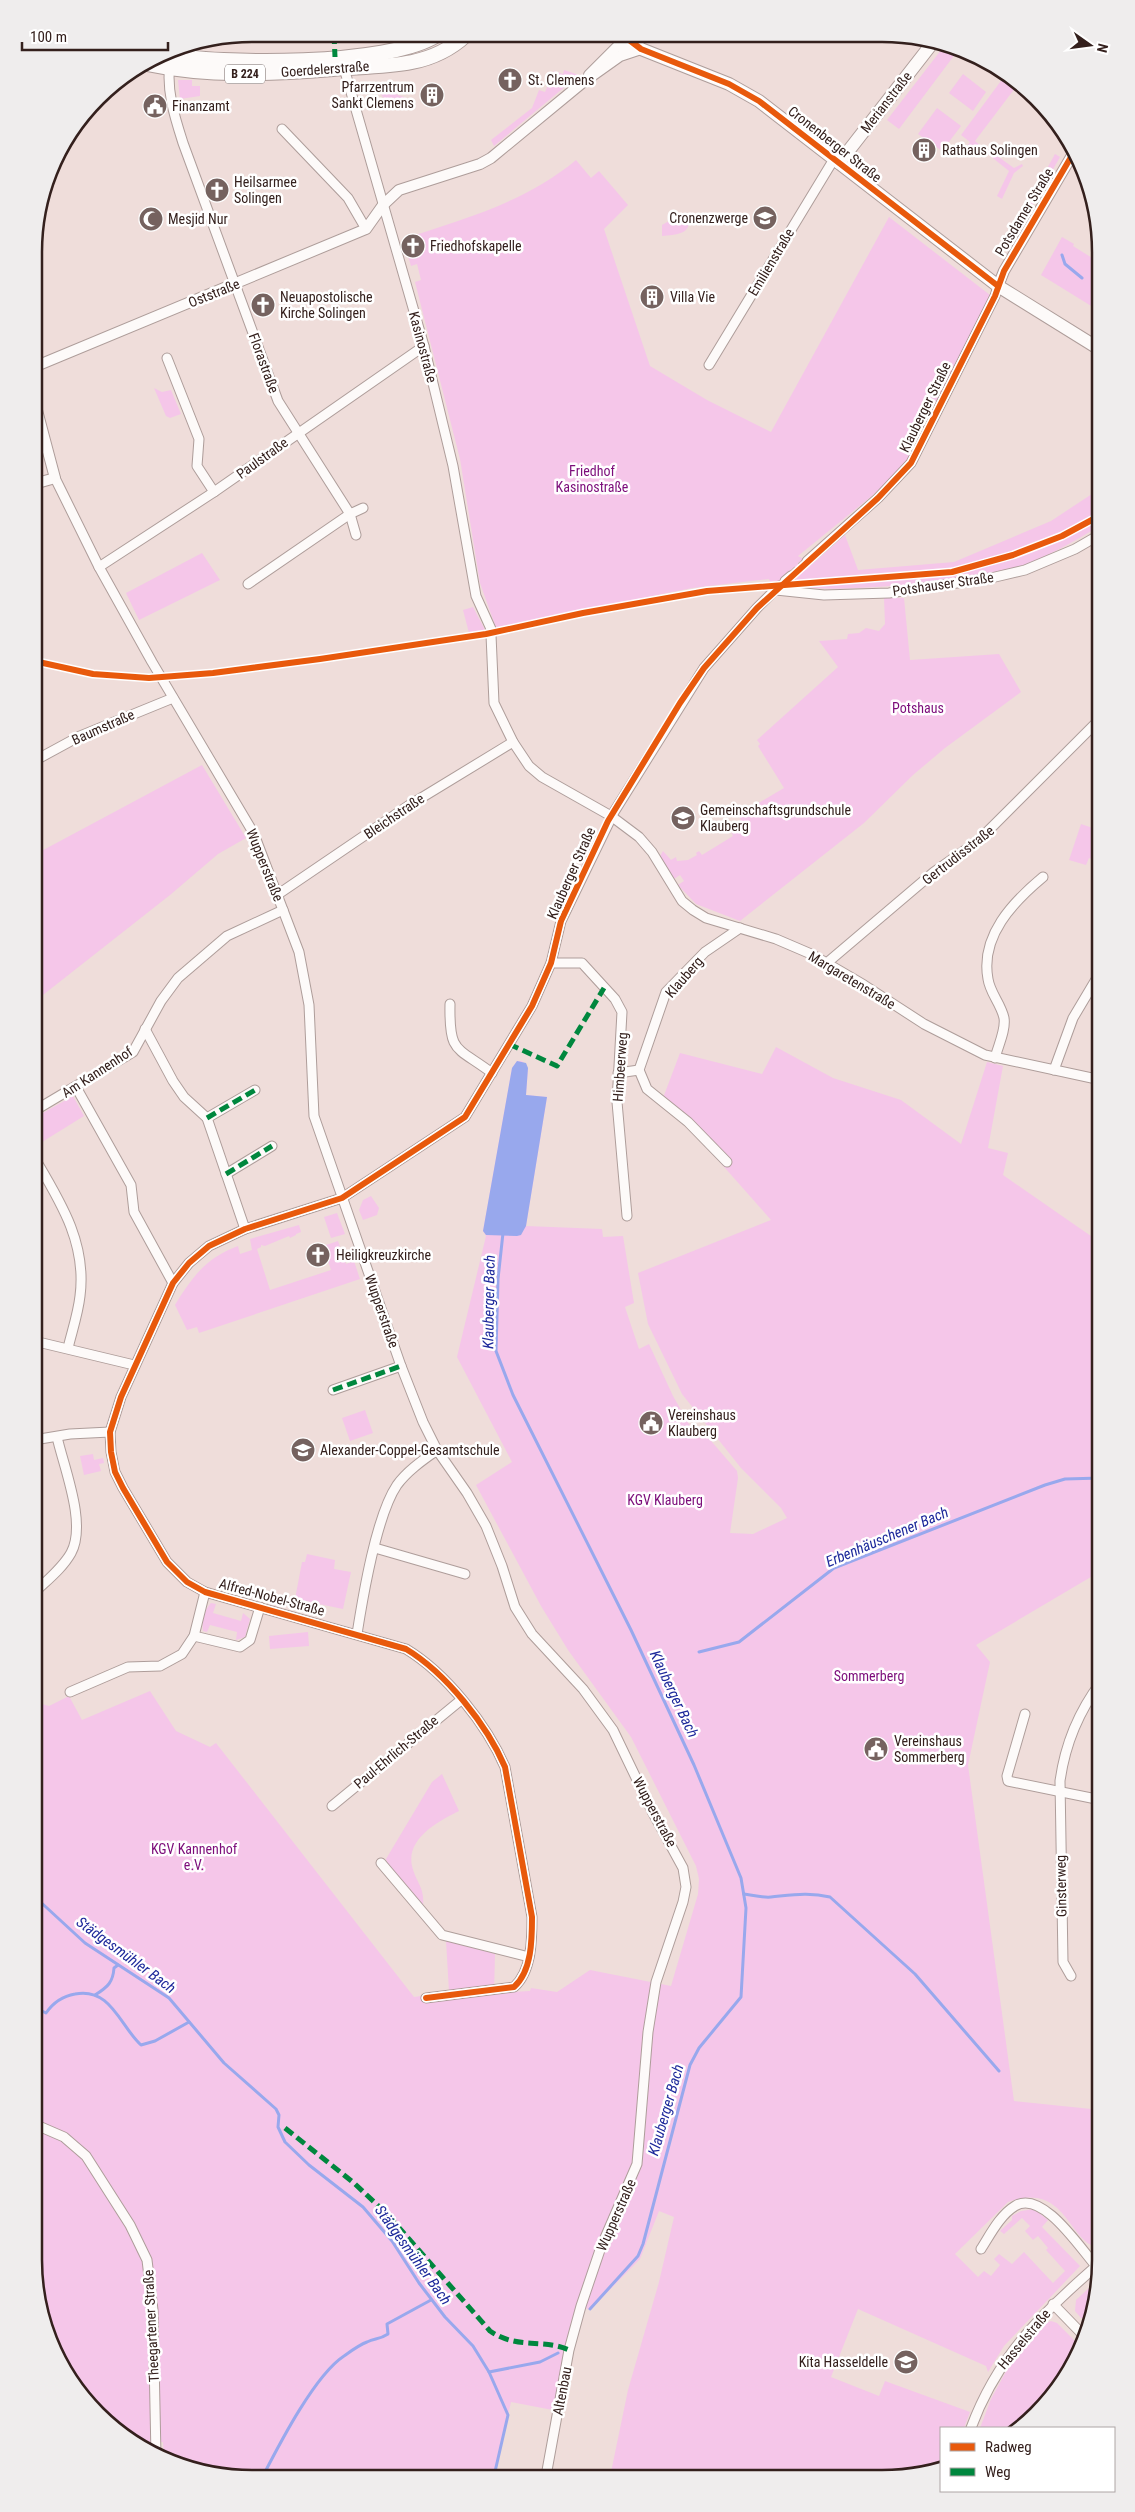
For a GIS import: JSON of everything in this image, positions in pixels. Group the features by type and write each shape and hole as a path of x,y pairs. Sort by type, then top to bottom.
{"main road":[{"name":"Goerdelerstraße","path":"168,60 247,61 329,58 393,51 424,42"},
{"name":"Goerdelerstraße","path":"168,60 238,74 344,68 412,62 438,53 455,42"},
{"name":"Cronenberger Straße","path":"631,42 641,50 745,92 998,286 1092,344"},
{"name":"Merianstraße","path":"836,161 928,48"}],"street":[{"path":"282,129 348,198 366,229 383,205 399,190 480,164 491,158 582,83 620,56 641,50"},
{"name":"Florastraße","path":"168,60 168,78 176,120 278,401 350,514 356,535"},
{"name":"Kasinostraße","path":"344,68 424,346 452,466 476,596 491,632 494,702 513,742 529,766 542,777 611,816"},
{"name":"Potsdamer Straße","path":"998,286 1004,271 1070,159"},
{"name":"Emilienstraße","path":"709,365 836,161"},
{"name":"Oststraße","path":"42,364 366,229"},
{"name":"Klauberger Straße","path":"807,561 878,498 911,463 995,296 998,286"},
{"name":"Paulstraße","path":"99,568 214,492 424,346"},
{"path":"166,358 199,438 197,466 214,492"},
{"name":"Wupperstraße","path":"42,428 56,478 99,568 173,698 248,822 283,910 298,952 309,1005 314,1116 400,1366 423,1422 438,1450 467,1493 486,1526 502,1566 515,1607 532,1634 573,1677 613,1730 653,1813 681,1860 686,1887 655,1991 648,2032 637,2164 601,2247 581,2306"},
{"path":"42,482 56,478"},
{"path":"248,584 350,514 363,508"},
{"name":"Potshauser Straße","path":"783,583 824,595 889,592 991,578 1025,570 1075,549 1092,539"},
{"name":"Klauberger Straße","path":"342,1198 465,1117 532,1006 551,963 561,921 611,816 704,668 783,583"},
{"name":"Baumstraße","path":"42,757 80,736 173,698"},
{"name":"Gertrudisstraße","path":"828,962 934,872 992,828 1060,756 1092,726"},
{"name":"Bleichstraße","path":"277,895 408,806 513,742"},
{"name":"Margaretenstraße","path":"611,816 639,837 652,852 682,901 706,918 776,939 828,962 924,1024 985,1055 1092,1078"},
{"path":"995,1058 1004,1028 1004,1018 988,980 986,964 992,940 1009,907 1043,877"},
{"name":"Am Kannenhof","path":"42,1106 133,1052 160,1001 178,978 204,954 227,936 283,910"},
{"name":"Klauberg","path":"639,1070 666,992 705,952 740,928"},
{"name":"Himbeerweg","path":"551,963 582,963 620,1005 623,1018 616,1102 627,1216"},
{"path":"1054,1070 1073,1018 1092,986"},
{"path":"450,1004 452,1041 466,1056 492,1073"},
{"path":"145,1029 173,1082 184,1097 207,1118 246,1229"},
{"path":"618,1073 639,1070 647,1089 688,1122 727,1162"},
{"path":"76,1087 131,1185 134,1212 173,1283"},
{"path":"207,1118 255,1090"},
{"path":"226,1174 272,1146"},
{"path":"42,1171 64,1209 78,1246 80,1293 68,1348"},
{"name":"Alfred-Nobel-Straße","path":"342,1198 246,1229 209,1246 189,1263 173,1283 134,1365 110,1432 111,1452 115,1472 132,1504 172,1568 193,1586 205,1592 399,1646 414,1653 427,1663 461,1700 496,1745 505,1767 532,1917 529,1958 523,1974 514,1987 426,1998"},
{"path":"42,1343 134,1365"},
{"name":"Wupperstraße","path":"333,1390 400,1366"},
{"path":"42,1439 110,1432"},
{"path":"42,1585 68,1558 76,1534 75,1514 57,1436"},
{"path":"356,1634 385,1511 397,1486 416,1466 438,1450"},
{"path":"375,1548 465,1574"},
{"path":"70,1692 128,1667 168,1664 186,1651 194,1636 205,1592"},
{"path":"194,1636 240,1647 250,1640 260,1607"},
{"name":"Ginsterweg","path":"1071,1976 1063,1962 1059,1793 1061,1768 1070,1739 1092,1696"},
{"name":"Paul-Ehrlich-Straße","path":"332,1806 461,1700"},
{"path":"1026,1714 1007,1776 1008,1782 1092,1798"},
{"path":"381,1863 442,1935 529,1958"},
{"name":"Theegartener Straße","path":"42,2127 64,2137 86,2156 130,2225 147,2260 153,2310 156,2446"},
{"path":"981,2249 997,2225 1014,2206 1034,2204 1051,2214 1092,2258"},
{"name":"Hasselstraße","path":"971,2427 983,2399 1002,2363 1033,2324 1092,2269"},
{"name":"Hasselstraße","path":"1053,2304 1080,2331"},
{"name":"Altenbau","path":"547,2470 569,2350 581,2306"}],"green space":[{"path":"940,51 954,55 899,129 887,120"},
{"path":"564,70 579,75 494,146 491,140 532,108 539,90 545,92 554,71 563,74"},
{"path":"963,74 986,92 973,111 949,93"},
{"path":"178,80 192,80 192,86 200,86 200,96 180,99"},
{"path":"1002,80 1014,89 975,141 983,148 976,156 966,148 970,142 961,135"},
{"path":"393,91 393,93 414,101 412,107 392,108 379,92"},
{"path":"937,108 961,126 942,151 918,134"},
{"path":"986,148 1014,168 1022,164 1023,166 1014,173 1002,199 997,196 1009,171 984,151"},
{"path":"1055,154 1060,157 1031,208 1027,205"},
{"name":"Friedhof Kasinostraße","path":"576,160 591,178 599,171 628,205 604,229 650,366 707,400 771,432 889,217 990,295 907,463 873,495 798,556 812,564 845,535 858,570 954,562 1051,521 1092,494 1092,530 1022,566 969,579 831,589 795,586 796,580 770,582 769,579 692,588 496,628 480,583 460,459 415,282 421,280 417,264 411,266 403,239 494,208 557,175"},
{"path":"676,217 687,217 688,227 686,230 677,234 662,236 662,225"},
{"path":"1062,237 1074,244 1073,246 1092,258 1092,306 1041,275"},
{"path":"154,388 162,392 171,390 181,414 170,418 166,416"},
{"path":"202,553 220,580 139,620 126,593"},
{"name":"Potshaus","path":"884,598 904,598 910,660 999,654 1021,692 945,748 913,775 864,823 740,921 696,904 678,885 684,881 680,875 674,879 660,856 663,851 671,860 676,857 677,861 688,860 697,855 696,853 699,851 702,855 733,836 730,829 741,820 738,815 784,788 758,746 760,744 757,740 838,667 819,641 847,639 848,634 859,633 866,628 879,631 885,624"},
{"path":"473,607 485,630 469,633 463,610"},
{"path":"202,765 246,838 218,854 170,895 42,996 42,851"},
{"path":"1081,824 1092,828 1092,859 1089,858 1086,865 1069,860"},
{"path":"776,1047 833,1078 901,1100 961,1144 987,1062 1003,1066 988,1148 1008,1153 1003,1175 1092,1237 1092,1576 976,1645 990,1662 968,1765 1014,2101 1092,2109 1092,2246 1081,2237 1055,2206 1043,2200 1028,2198 1008,2202 955,2254 978,2277 984,2271 991,2276 1000,2265 994,2259 999,2254 1012,2264 1024,2252 1053,2283 1065,2271 1046,2250 1048,2248 1038,2236 1033,2240 1025,2231 1030,2226 1022,2218 1004,2234 1000,2231 1012,2220 1012,2216 1021,2211 1034,2209 1048,2220 1042,2227 1080,2266 1004,2346 988,2372 986,2366 858,2309 831,2377 879,2396 885,2381 970,2412 964,2427 940,2427 940,2461 937,2462 910,2468 882,2470 611,2470 628,2390 659,2282 674,2217 659,2211 640,2259 590,2310 581,2306 558,2411 511,2402 495,2470 252,2470 225,2468 172,2454 163,2450 163,2442 151,2443 125,2426 104,2408 86,2387 58,2340 44,2287 42,2260 42,2132 71,2146 96,2175 144,2260 150,2310 158,2311 152,2267 101,2171 78,2144 42,2124 42,1704 49,1706 69,1696 82,1720 150,1691 176,1731 210,1747 216,1743 414,1997 449,1992 446,1940 495,1954 494,1993 530,1991 531,1988 557,1992 590,1970 671,1986 698,1894 699,1879 696,1866 631,1737 568,1650 541,1606 476,1485 512,1462 457,1357 486,1236 483,1231 512,1068 517,1061 522,1061 528,1068 526,1095 547,1097 526,1226 602,1229 603,1237 623,1236 634,1303 625,1307 639,1349 649,1344 673,1396 697,1438 706,1435 737,1471 738,1478 730,1533 753,1534 787,1518 781,1508 741,1468 682,1394 648,1324 638,1273 771,1220 663,1098 680,1053 762,1074"},
{"path":"73,1096 84,1116 42,1142 42,1113"},
{"path":"371,1196 379,1208 377,1215 363,1220 359,1210 363,1200"},
{"path":"337,1213 345,1234 331,1238 324,1217"},
{"path":"299,1225 301,1232 296,1235 265,1246 261,1245 257,1249 270,1290 331,1270 323,1246 338,1241 346,1264 354,1261 360,1279 199,1333 197,1327 187,1330 175,1305 202,1268 227,1250 238,1246 240,1254 252,1250 250,1239"},
{"path":"365,1410 373,1433 350,1441 342,1418"},
{"path":"93,1454 94,1460 103,1458 104,1463 99,1464 101,1471 84,1475 80,1456"},
{"path":"307,1554 335,1560 334,1569 351,1572 343,1609 295,1599 302,1562 305,1562"},
{"path":"211,1603 216,1604 213,1613 241,1621 243,1613 250,1619 245,1637 236,1640 237,1632 210,1625 207,1632 203,1631 206,1609"},
{"path":"308,1632 309,1646 270,1649 269,1636"},
{"path":"442,1774 459,1811 434,1825 419,1839 414,1847 411,1856 412,1866 423,1894 423,1906 388,1866 386,1859 432,1782"},
{"path":"1091,2286 1084,2318 1081,2318 1075,2311 1076,2300"},
{"path":"1051,2321 1057,2323 1076,2342 1057,2376 1031,2408 1009,2427 980,2427 991,2399 1008,2368 1044,2324"}],"water":[{"path":"517,1061 526,1063 528,1068 526,1095 547,1097 526,1226 521,1235 517,1236 486,1235 483,1231 512,1068"}],"waterway":[{"path":"1062,255 1065,264 1082,278"},
{"name":"Klauberger Bach","path":"503,1233 498,1279 496,1351 513,1395 631,1630 694,1765 741,1878 746,1908 741,1997 699,2048 690,2065 643,2244 638,2256 590,2309"},
{"name":"Erbenhäuschener Bach","path":"699,1652 739,1642 834,1568 1045,1485 1065,1479 1092,1478"},
{"path":"744,1894 765,1897 808,1894 830,1897 915,1974 999,2071"},
{"name":"Städgesmühler Bach","path":"42,1903 85,1943 169,1998 224,2063 276,2109 279,2115 278,2127 285,2142 309,2165 363,2207 392,2241 419,2283 445,2317 473,2346 489,2372 508,2415 495,2470"},
{"path":"95,1995 109,1984 114,1968 118,1965"},
{"path":"42,2011 46,2013 66,1996 87,1993 98,1996 114,2010 141,2045 155,2041 189,2022"},
{"path":"266,2470 299,2410 333,2365 358,2346 388,2334 387,2324 431,2300"},
{"path":"489,2372 540,2362 558,2353"}],"tunnel":[{"path":"791,576 807,561"}],"marked path":[{"path":"334,42 335,57"},
{"path":"509,1044 557,1066 604,988"},
{"path":"207,1118 255,1090"},
{"path":"226,1174 272,1146"},
{"path":"333,1390 401,1366"},
{"path":"285,2128 354,2183 387,2214 490,2331 510,2340 549,2345 569,2350"}],"cycle path":[{"path":"632,42 641,49 729,84 759,101 998,286"},
{"path":"426,1998 514,1987 528,1964 532,1917 505,1767 497,1751 488,1734 464,1701 436,1672 406,1649 205,1592 187,1582 167,1562 115,1472 110,1432 121,1397 173,1283 189,1263 209,1246 245,1229 342,1198 465,1117 532,1006 551,963 561,921 608,821 680,703 704,668 757,608 878,498 911,463 995,296 1004,271 1070,159"},
{"path":"42,663 93,674 149,678 213,673 320,659 486,634 583,613 707,591 952,572 1013,555 1062,536 1092,520"}],"place":[{"name":"St. Clemens","path":"510,80"},
{"name":"Pfarrzentrum Sankt Clemens","path":"432,95"},
{"name":"Finanzamt","path":"155,106"},
{"name":"Rathaus Solingen","path":"924,150"},
{"name":"Heilsarmee Solingen","path":"217,190"},
{"name":"Cronenzwerge","path":"765,218"},
{"name":"Mesjid Nur","path":"151,219"},
{"name":"Friedhofskapelle","path":"413,246"},
{"name":"Villa Vie","path":"652,297"},
{"name":"Neuapostolische Kirche Solingen","path":"263,305"},
{"name":"Gemeinschaftsgrundschule Klauberg","path":"683,818"},
{"name":"Heiligkreuzkirche","path":"318,1255"},
{"name":"Vereinshaus Klauberg","path":"651,1423"},
{"name":"Alexander-Coppel-Gesamtschule","path":"303,1450"},
{"name":"Vereinshaus Sommerberg","path":"876,1749"},
{"name":"Kita Hasseldelle","path":"906,2362"}],"park label":[{"name":"KGV Klauberg","path":"665,1500"},
{"name":"Sommerberg","path":"869,1676"},
{"name":"KGV Kannenhof e.V.","path":"194,1858"}]}
